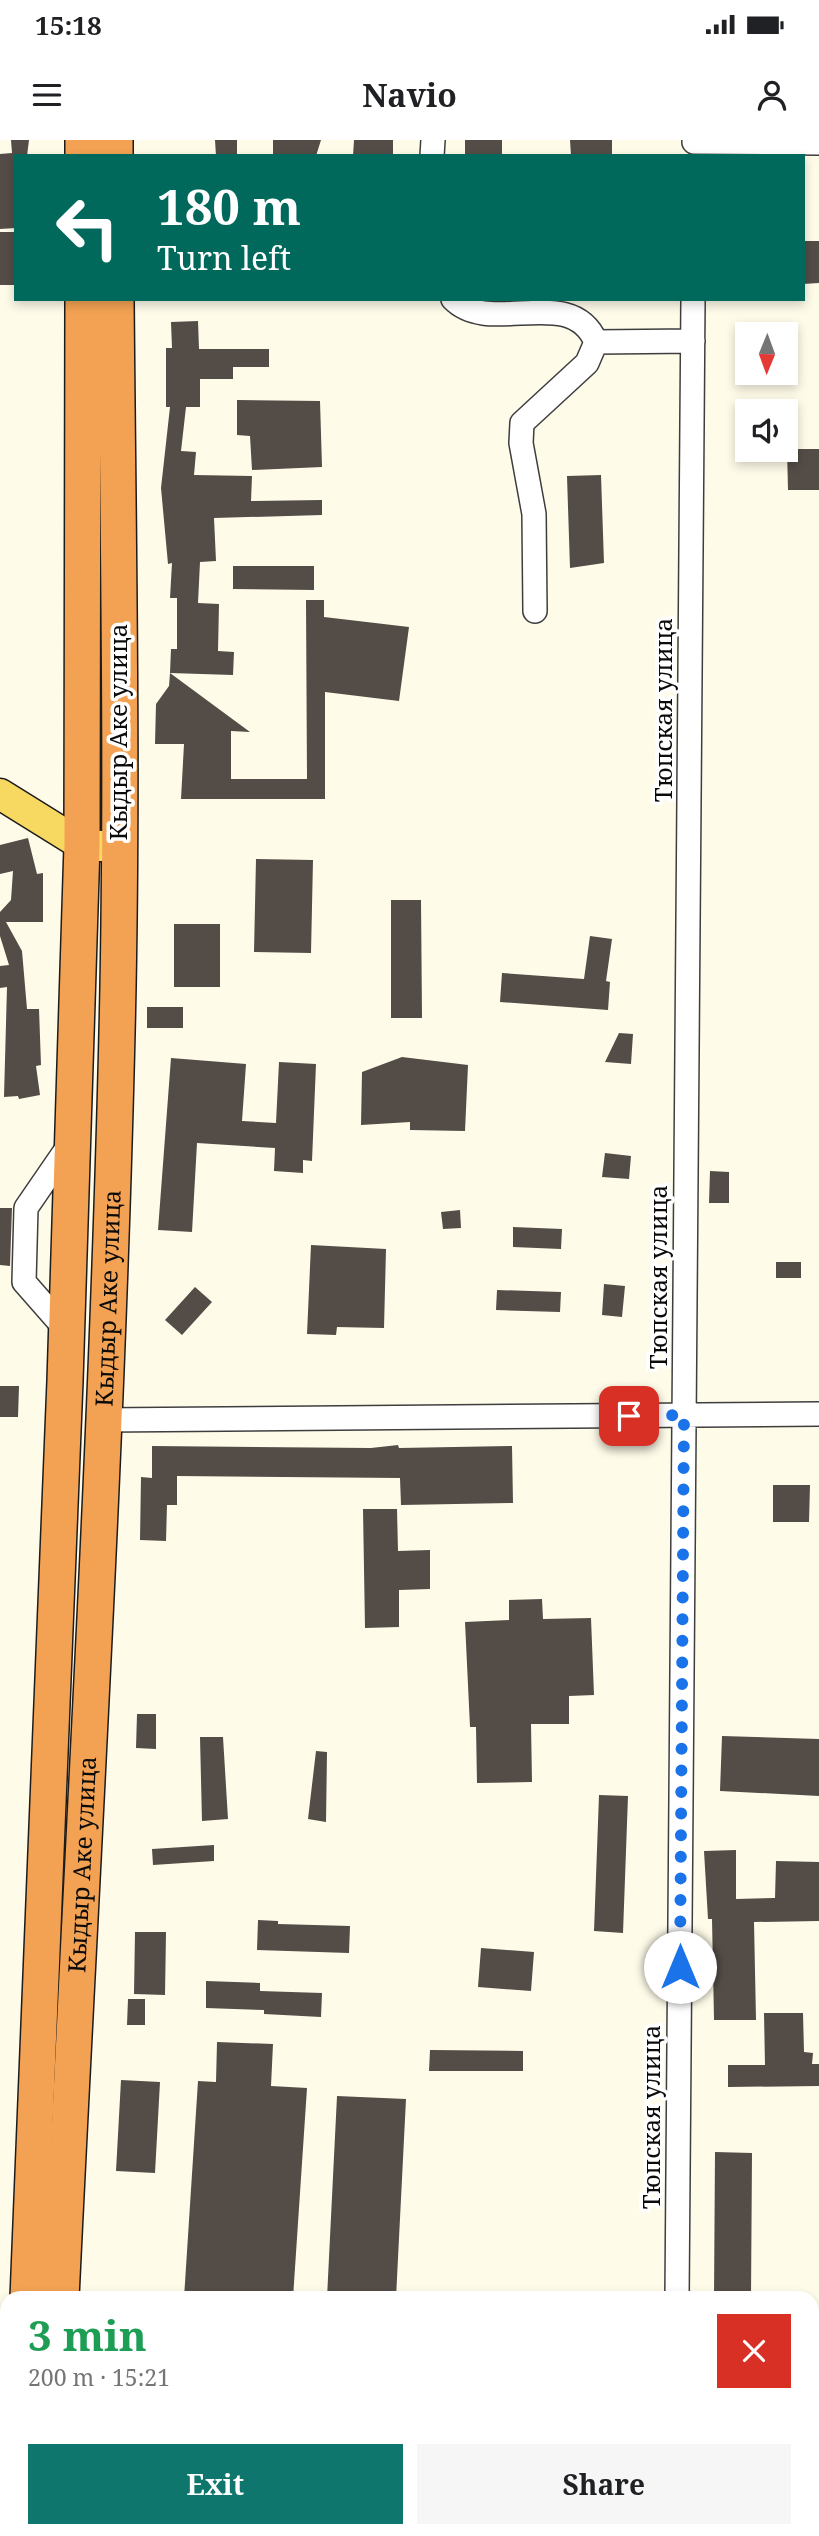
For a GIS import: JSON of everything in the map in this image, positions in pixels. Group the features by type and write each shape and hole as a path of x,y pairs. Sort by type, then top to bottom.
{"highway":[{"name":"Кыдыр Аке улица","path":"28,2291 82,845 83,301"},
{"name":"Кыдыр Аке улица","path":"61,2291 117,1035 120,847 116,301"}],"main road":[{"path":"0,794 82,845 120,847"}],"street":[{"path":"694,146 819,142"},
{"path":"455,301 462,309 480,313 553,312 564,315 590,327 596,342 587,363 522,423 521,443 534,514 535,611"},
{"name":"Тюпская улица","path":"677,2291 693,301"},
{"path":"596,342 693,341"},
{"path":"102,1420 819,1414"}],"building":[{"path":"11,140 29,140 27,154 14,154 14,228 0,229 0,154 12,153"},
{"path":"215,140 237,140 237,154 216,154"},
{"path":"273,140 321,140 317,154 273,154"},
{"path":"354,140 393,140 393,154 353,154"},
{"path":"465,140 502,140 502,154 465,154"},
{"path":"570,140 612,140 612,154 571,154"},
{"path":"0,232 14,232 14,285 0,285"},
{"path":"805,241 819,241 819,283 805,284"},
{"path":"198,321 199,349 269,349 269,367 233,367 233,379 200,379 200,407 186,407 181,451 196,452 194,475 252,476 251,501 322,500 322,515 214,518 216,561 200,562 198,603 219,604 218,651 234,652 233,675 170,673 171,649 177,649 177,598 170,598 172,563 168,564 161,488 170,407 166,407 166,348 172,348 171,322"},
{"path":"237,400 320,401 322,467 252,470 250,436 237,435"},
{"path":"798,449 819,449 819,490 788,490 787,462 798,462"},
{"path":"601,475 604,563 570,568 567,476"},
{"path":"233,566 314,566 314,590 233,589"},
{"path":"306,600 324,600 324,617 409,627 399,701 325,692 325,799 181,799 184,744 155,744 156,704 169,686 170,673 250,732 231,731 231,779 307,779"},
{"path":"28,838 37,874 43,873 43,922 6,922 22,951 27,1009 39,1009 41,1065 36,1066 40,1095 19,1099 18,1096 4,1097 7,987 0,988 0,966 9,965 0,936 0,912 11,900 13,871 0,874 0,845"},
{"path":"256,859 313,860 311,953 254,952"},
{"path":"391,900 421,900 422,1018 391,1018"},
{"path":"174,924 220,924 220,987 174,987"},
{"path":"590,936 612,939 606,981 610,982 608,1010 500,1002 502,973 584,979"},
{"path":"147,1007 183,1007 183,1028 147,1028"},
{"path":"619,1033 633,1034 631,1064 605,1062"},
{"path":"402,1057 468,1065 465,1131 410,1130 410,1122 361,1125 362,1072"},
{"path":"171,1058 246,1064 242,1121 276,1123 279,1062 316,1064 312,1161 303,1160 303,1173 274,1171 275,1148 197,1143 192,1232 158,1230"},
{"path":"605,1153 631,1156 629,1179 602,1177"},
{"path":"710,1171 729,1172 729,1203 709,1203"},
{"path":"0,1208 12,1208 10,1266 0,1265"},
{"path":"460,1210 461,1228 443,1229 441,1212"},
{"path":"513,1227 562,1229 561,1249 513,1247"},
{"path":"311,1245 386,1249 384,1328 337,1327 336,1335 307,1334"},
{"path":"776,1262 801,1262 801,1278 776,1278"},
{"path":"604,1284 625,1286 622,1317 602,1315"},
{"path":"195,1287 212,1302 182,1335 165,1320"},
{"path":"497,1290 561,1292 560,1312 496,1310"},
{"path":"0,1386 19,1386 18,1417 0,1417"},
{"path":"398,1445 399,1448 512,1446 513,1503 401,1505 400,1478 177,1476 177,1505 167,1505 166,1541 140,1540 141,1477 152,1478 152,1446 371,1448"},
{"path":"773,1485 810,1485 809,1522 773,1522"},
{"path":"363,1509 397,1509 398,1551 430,1550 430,1589 399,1590 399,1627 365,1628"},
{"path":"542,1599 543,1619 591,1618 594,1695 569,1696 569,1724 531,1724 532,1782 477,1783 476,1727 470,1727 465,1622 509,1620 509,1600"},
{"path":"137,1714 156,1714 156,1749 136,1748"},
{"path":"722,1736 819,1739 819,1796 720,1791"},
{"path":"200,1737 223,1737 228,1819 202,1821"},
{"path":"316,1751 327,1752 326,1822 308,1819"},
{"path":"599,1795 628,1796 623,1933 594,1931"},
{"path":"214,1845 214,1861 153,1865 152,1849"},
{"path":"736,1850 736,1899 775,1898 776,1861 819,1862 819,1921 754,1922 756,2020 714,2020 712,1919 708,1919 704,1851"},
{"path":"258,1920 278,1921 278,1924 350,1926 349,1953 257,1950"},
{"path":"135,1932 166,1932 165,1995 134,1994"},
{"path":"481,1948 534,1952 531,1991 478,1987"},
{"path":"206,1981 260,1983 260,1991 322,1993 321,2017 264,2014 264,2010 206,2008"},
{"path":"128,1999 145,1999 145,2025 127,2025"},
{"path":"764,2013 803,2013 804,2052 813,2053 812,2064 819,2064 819,2086 728,2087 728,2065 765,2065"},
{"path":"217,2042 273,2044 271,2086 307,2088 293,2291 184,2291 198,2081 216,2082"},
{"path":"430,2050 523,2051 523,2071 429,2071"},
{"path":"121,2080 160,2082 155,2173 116,2171"},
{"path":"337,2096 406,2099 396,2291 327,2291"},
{"path":"715,2152 752,2153 751,2291 714,2291"}],"route":[{"path":"629,1416 684,1415 680,1967"}]}
